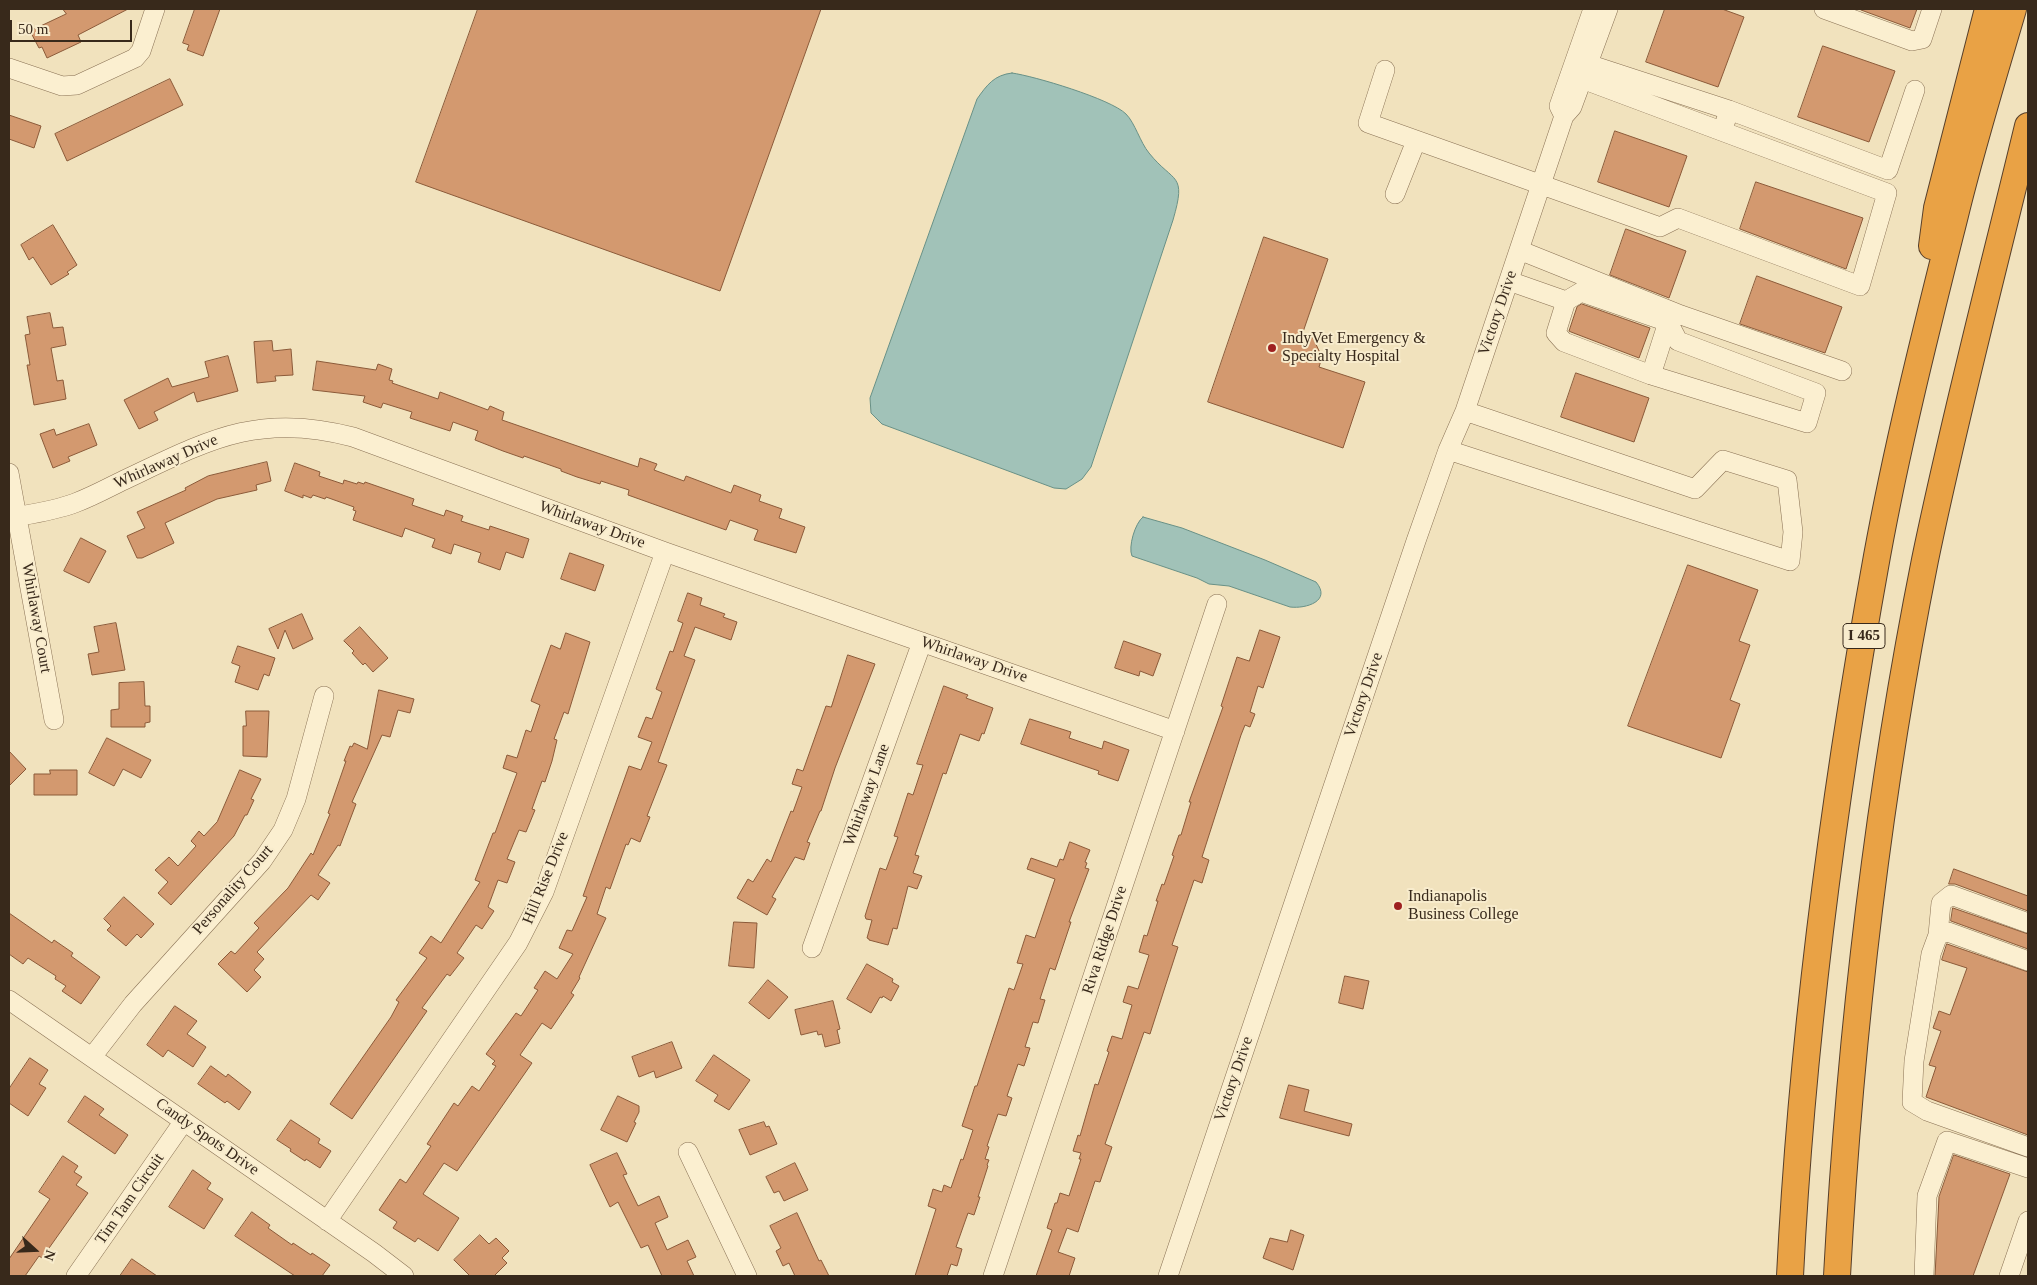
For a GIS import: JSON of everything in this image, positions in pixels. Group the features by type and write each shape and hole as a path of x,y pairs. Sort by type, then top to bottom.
{"highway":[{"path":"1906,421 1937,208 1988,9"},
{"name":"I 465","path":"1790,1276 1807,1050 1836,804 1878,554 1906,421 1955,212 2013,9"},
{"name":"I 465","path":"1837,1276 1853,1065 1869,918 1900,702 1941,485 2028,126"},
{"path":"1941,485 2007,272 2028,195"}],"street":[{"path":"9,68 62,86 86,82 135,58 141,51 156,9"},
{"name":"Victory Drive","path":"1564,116 1558,106 1593,9"},
{"name":"Victory Drive","path":"1168,1276 1448,450 1465,412 1564,116 1572,107 1608,9"},
{"path":"1824,9 1912,40 1922,39 1932,9"},
{"path":"1385,70 1368,123 1660,226 1678,218 1860,286 1887,193 1722,131 1585,72"},
{"path":"1585,72 1729,110 1888,170 1914,90"},
{"path":"1722,131 1729,110"},
{"path":"1395,194 1416,141"},
{"path":"1519,250 1681,315 1842,371"},
{"path":"1509,281 1566,301"},
{"path":"1581,292 1668,322 1678,341 1816,393 1807,422 1650,374 1564,342 1556,332 1566,301 1581,292"},
{"path":"1650,374 1668,322"},
{"path":"1448,450 1790,561 1793,532 1787,480 1723,460 1695,488 1465,412"},
{"name":"Whirlaway Drive","path":"13,517 51,510 76,502 202,444 239,432 262,428 292,427 330,431 353,437 666,552 1175,731"},
{"name":"Whirlaway Court","path":"9,473 13,517 54,720"},
{"name":"Hill Rise Drive","path":"327,1221 518,943 531,918 544,892 666,552"},
{"name":"Riva Ridge Drive","path":"994,1276 1217,604"},
{"name":"Whirlaway Lane","path":"812,948 922,642"},
{"name":"Personality Court","path":"92,1057 133,1004 262,861 282,830 296,799 324,696"},
{"path":"2028,923 1951,895 1941,903 1938,935 1931,954 1914,1061 1912,1102 1927,1110 2028,1147"},
{"path":"1938,935 1948,932 2028,961"},
{"name":"Candy Spots Drive","path":"9,1000 374,1253 404,1276"},
{"name":"Tim Tam Circuit","path":"76,1276 184,1121"},
{"path":"1924,1276 1927,1196 1946,1141 2028,1168"},
{"path":"688,1152 747,1276"},
{"path":"2010,1276 2028,1221"}],"water":[{"path":"1012,73 1072,89 1118,108 1129,118 1149,153 1176,180 1178,186 1179,194 1173,220 1091,467 1082,479 1066,489 1054,488 882,424 871,413 870,398 977,99 996,78"},
{"path":"1143,517 1182,528 1316,582 1321,594 1319,599 1303,607 1290,607 1229,586 1209,584 1197,578 1132,556 1133,535 1137,524"}],"building":[{"path":"63,9 128,9 78,35 81,42 47,58 42,47 39,48 30,31 66,14"},
{"path":"195,9 220,9 203,56 187,50 189,45 183,43"},
{"path":"478,9 821,9 720,291 416,182"},
{"path":"1665,9 1722,9 1744,17 1718,87 1646,62"},
{"path":"1861,9 1917,9 1910,28"},
{"path":"1823,46 1895,71 1869,142 1798,117"},
{"path":"170,79 183,105 67,161 55,134"},
{"path":"9,115 41,126 34,148 9,139"},
{"path":"1615,131 1687,156 1669,207 1598,182"},
{"path":"1756,182 1863,218 1846,269 1740,229"},
{"path":"53,225 77,265 67,272 69,274 51,285 33,257 29,260 21,245"},
{"path":"1626,229 1686,251 1669,298 1610,275"},
{"name":"IndyVet Emergency & Specialty Hospital","path":"1264,237 1328,259 1302,335 1313,338 1322,357 1319,367 1365,382 1343,448 1208,402"},
{"path":"1757,276 1842,307 1825,353 1740,324"},
{"path":"1582,304 1650,328 1639,358 1569,331 1577,307"},
{"path":"50,313 53,328 63,327 66,345 51,348 57,381 63,380 66,399 34,405 27,365 30,365 25,335 30,334 27,317"},
{"path":"272,341 273,351 291,349 293,375 275,376 276,381 257,383 254,342"},
{"path":"228,356 238,391 197,402 194,392 154,412 158,420 139,429 124,400 168,378 172,387 209,377 205,362"},
{"path":"317,361 376,370 378,364 392,369 389,380 393,381 392,383 438,399 440,392 488,410 490,406 504,412 502,420 638,467 640,458 657,464 654,470 684,481 686,476 731,493 734,485 761,495 759,501 782,509 779,518 805,527 796,553 754,540 758,530 730,520 726,530 628,495 629,490 601,481 600,484 577,477 561,471 561,469 524,456 523,458 503,451 475,440 478,431 453,422 450,431 410,418 412,412 383,403 381,408 363,402 365,396 313,390"},
{"path":"1576,373 1649,398 1634,442 1561,417"},
{"path":"89,424 97,445 68,457 70,461 53,468 40,434 54,429 56,435"},
{"path":"267,462 271,481 256,485 257,490 217,499 165,523 174,543 142,558 137,558 127,536 145,528 137,512 186,490 185,488 208,476"},
{"path":"295,463 320,472 319,476 343,484 344,480 357,484 358,482 364,484 365,482 414,499 412,505 444,516 446,510 463,516 461,521 489,530 490,526 529,539 523,558 506,552 500,570 478,562 481,553 454,544 451,554 432,547 435,539 405,528 402,537 353,520 356,511 353,510 354,507 326,497 325,499 313,495 311,498 303,495 303,498 285,491"},
{"path":"81,538 106,551 89,583 64,571"},
{"path":"570,553 604,565 595,591 561,579"},
{"path":"1688,565 1758,590 1739,641 1750,645 1730,700 1740,704 1721,758 1628,726"},
{"path":"688,593 702,598 700,605 725,614 723,617 737,622 731,640 695,627 684,656 695,660 658,762 667,765 647,816 650,817 640,842 631,838 628,845 626,844 610,889 606,887 597,914 606,918 580,978 571,993 574,995 551,1029 542,1023 520,1055 532,1063 457,1171 444,1163 423,1194 459,1218 438,1251 418,1238 415,1242 393,1228 397,1222 379,1210 400,1179 406,1183 431,1146 427,1144 454,1103 458,1106 472,1086 479,1091 496,1066 492,1064 495,1061 486,1054 516,1013 521,1016 538,990 534,988 545,971 557,979 573,954 559,948 567,930 572,931 587,897 583,896 629,766 641,770 652,742 638,737 646,717 652,719 662,692 656,689 670,651 673,652 683,623 678,621"},
{"path":"302,614 313,639 293,649 285,630 278,649 269,629"},
{"path":"116,623 125,670 92,675 88,654 99,652 94,627"},
{"path":"360,627 388,658 373,672 365,663 363,665 352,653 354,651 344,641"},
{"path":"1260,630 1280,637 1263,688 1258,686 1250,712 1255,714 1250,727 1245,725 1241,735 1202,857 1209,860 1202,883 1194,880 1172,945 1178,947 1150,1034 1144,1032 1105,1144 1112,1147 1100,1182 1095,1181 1078,1232 1067,1228 1058,1252 1075,1258 1069,1276 1036,1276 1052,1230 1047,1228 1055,1203 1057,1203 1060,1193 1069,1196 1081,1159 1079,1159 1081,1153 1073,1151 1078,1135 1080,1136 1095,1084 1098,1085 1109,1052 1107,1051 1112,1036 1122,1039 1132,1005 1123,1002 1128,986 1138,989 1149,955 1139,952 1144,935 1147,936 1158,901 1156,901 1174,856 1172,855 1179,835 1181,835 1191,802 1189,802 1223,707 1221,706 1237,657 1249,661"},
{"path":"566,633 590,642 568,714 564,712 554,739 557,740 552,761 545,782 542,781 532,809 535,810 526,832 519,830 507,859 515,862 507,883 498,880 488,907 494,911 482,929 476,925 457,953 464,958 450,976 447,974 422,1008 427,1011 352,1119 330,1104 391,1017 399,1002 396,1000 427,958 419,953 431,936 441,943 480,882 475,880 517,773 503,768 507,755 517,758 526,730 531,732 540,705 531,701 551,645 560,649"},
{"path":"1124,641 1161,654 1153,676 1140,671 1139,676 1115,668"},
{"path":"238,646 275,658 269,676 264,674 258,690 235,682 240,666 232,663"},
{"path":"848,655 875,664 835,768 821,811 807,842 810,843 804,860 795,857 772,897 776,899 767,915 737,898 748,879 753,882 767,859 771,862 802,787 792,784 797,769 803,771 826,706 831,707"},
{"path":"144,682 145,706 150,706 150,722 145,723 145,727 111,727 111,710 119,709 119,683"},
{"path":"944,686 968,695 966,698 993,708 984,734 982,733 979,741 960,734 946,774 943,773 915,855 919,856 913,873 922,876 917,889 908,886 897,929 893,928 888,945 867,938 872,920 866,919 865,916 880,868 886,870 898,837 894,836 908,793 913,795 923,765 917,764"},
{"path":"379,690 414,699 410,713 398,710 390,737 382,735 352,802 356,804 340,846 338,845 318,875 330,883 318,900 311,895 257,952 264,959 254,970 261,977 247,992 218,964 231,951 235,954 259,928 254,923 288,888 311,853 313,855 330,814 328,813 350,746 352,747 354,743 367,749"},
{"path":"246,711 269,711 267,757 243,756 243,726 246,726"},
{"path":"1030,719 1071,732 1069,738 1102,749 1104,741 1129,750 1118,781 1098,774 1099,771 1021,744"},
{"path":"107,738 151,760 141,778 123,769 114,786 89,773"},
{"path":"9,751 26,769 9,786"},
{"path":"50,770 77,770 77,795 34,795 34,774 50,774"},
{"path":"240,770 261,779 251,799 254,800 247,815 245,815 234,836 171,905 158,893 168,882 155,870 169,857 178,866 196,846 191,841 199,831 204,836 217,822"},
{"path":"1070,842 1090,850 1085,862 1087,863 1085,868 1089,869 1069,922 1071,922 1055,970 1050,968 1040,999 1045,1000 1038,1023 1033,1022 1025,1047 1030,1048 1024,1066 1018,1064 1007,1096 1012,1098 1006,1116 998,1114 987,1146 989,1147 985,1159 989,1160 988,1166 974,1215 968,1213 956,1247 962,1249 957,1266 951,1264 947,1276 915,1276 936,1209 928,1206 933,1189 942,1192 944,1185 951,1188 961,1159 963,1160 973,1130 962,1126 975,1086 977,1086 1009,988 1014,990 1023,964 1017,963 1026,935 1035,938 1055,879 1027,869 1031,858 1057,867 1060,859 1063,860"},
{"path":"1954,869 2028,896 2028,911 1955,884 1949,884"},
{"path":"124,897 154,924 141,938 137,934 126,946 107,930 111,926 104,919"},
{"path":"1953,908 2028,934 2028,949 1951,921"},
{"path":"9,913 52,943 54,940 73,953 71,956 100,977 81,1004 62,991 66,986 55,979 56,976 28,958 23,964 9,954"},
{"path":"734,922 757,923 754,968 729,966"},
{"path":"1947,944 2028,972 2028,1135 1926,1097 1936,1067 1929,1065 1941,1031 1933,1028 1939,1011 1950,1015 1967,968 1942,960"},
{"path":"867,964 893,979 892,982 899,986 891,1001 883,996 882,998 880,997 871,1013 847,999"},
{"path":"1345,976 1369,981 1363,1009 1339,1003"},
{"path":"768,980 788,997 769,1019 749,1003"},
{"path":"833,1001 840,1029 837,1030 840,1043 825,1047 822,1034 818,1035 817,1031 801,1035 795,1010"},
{"path":"175,1006 197,1021 187,1034 206,1047 193,1067 168,1050 163,1057 147,1045"},
{"path":"672,1042 682,1068 656,1078 654,1071 639,1077 632,1057"},
{"path":"714,1055 750,1080 729,1110 714,1101 718,1095 696,1081"},
{"path":"30,1058 48,1070 39,1084 46,1088 28,1116 9,1103 9,1089"},
{"path":"211,1066 226,1077 228,1074 251,1092 239,1110 227,1101 225,1103 198,1084"},
{"path":"1289,1085 1309,1090 1304,1111 1352,1124 1349,1136 1280,1118"},
{"path":"85,1096 104,1109 99,1115 128,1135 115,1154 68,1122"},
{"path":"618,1096 639,1106 639,1112 634,1122 636,1123 627,1142 601,1130"},
{"path":"291,1120 320,1139 318,1143 331,1151 320,1168 306,1159 305,1161 277,1140"},
{"path":"764,1122 766,1127 769,1126 777,1144 750,1155 739,1130"},
{"path":"617,1153 627,1174 623,1175 638,1206 659,1196 668,1217 655,1223 667,1250 688,1240 696,1257 687,1261 694,1276 662,1276 648,1245 641,1248 618,1202 610,1207 590,1165"},
{"path":"1954,1155 2010,1174 1973,1276 1935,1276 1939,1197"},
{"path":"63,1156 78,1166 74,1172 82,1177 76,1185 88,1193 42,1258 39,1256 25,1276 9,1276 9,1259 50,1199 39,1192"},
{"path":"795,1163 808,1190 784,1201 779,1191 774,1193 766,1177"},
{"path":"193,1170 211,1183 207,1189 223,1199 204,1229 169,1207"},
{"path":"252,1212 270,1225 268,1228 292,1245 293,1243 330,1265 322,1276 295,1276 235,1236"},
{"path":"797,1213 819,1261 821,1260 829,1276 795,1276 789,1263 783,1266 776,1251 781,1248 770,1226"},
{"path":"1291,1230 1304,1235 1293,1270 1263,1258 1270,1238 1287,1242"},
{"path":"480,1235 489,1244 496,1238 509,1251 502,1258 507,1263 494,1276 470,1276 454,1260"},
{"path":"132,1259 157,1276 120,1276"}],"place":[{"name":"IndyVet Emergency & Specialty Hospital","path":"1272,348"},
{"name":"Indianapolis Business College","path":"1398,906"}]}
